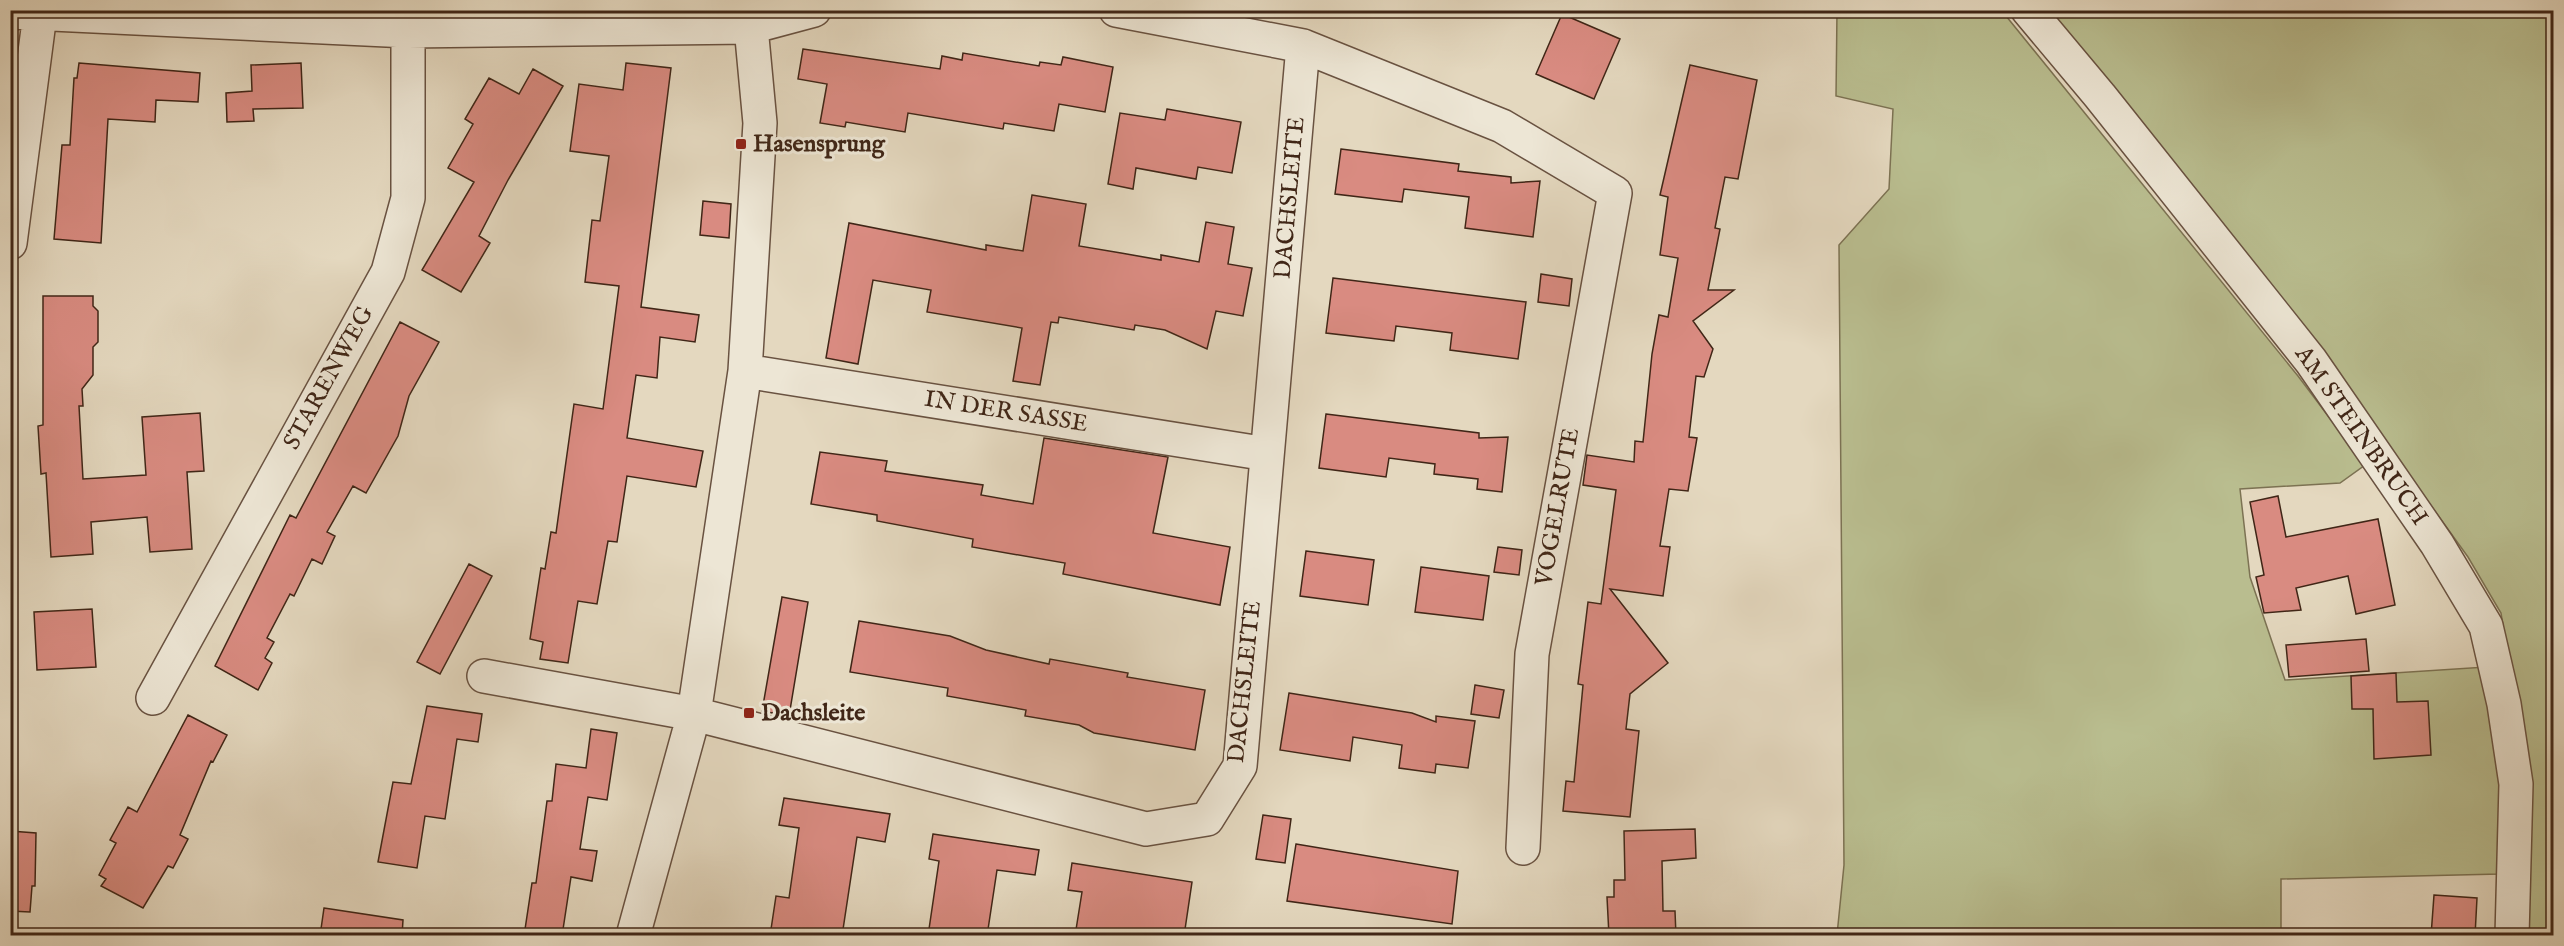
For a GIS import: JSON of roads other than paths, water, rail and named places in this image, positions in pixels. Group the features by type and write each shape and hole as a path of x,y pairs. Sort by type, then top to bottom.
{"street":[{"path":"10,243 25,13 408,32 751,27 814,10"},
{"path":"1116,10 1303,46"},
{"name":"AM STEINBRUCH","path":"2028,10 2100,96 2311,361 2437,544 2486,626 2504,704 2516,784 2512,936"},
{"path":"633,936 694,714 745,371 760,123 751,27"},
{"name":"STARENWEG","path":"153,698 388,272 408,198 408,32"},
{"name":"VOGELRUTE","path":"1303,46 1502,126 1595,179 1615,193 1532,654 1523,848"},
{"name":"DACHSLEITE","path":"694,714 1146,829 1206,819 1240,766 1303,46"},
{"name":"IN DER SASSE","path":"745,371 1268,453"},
{"path":"484,676 694,714"}],"place":[{"name":"Hasensprung","path":"741,144"},
{"name":"Dachsleite","path":"749,713"}]}
